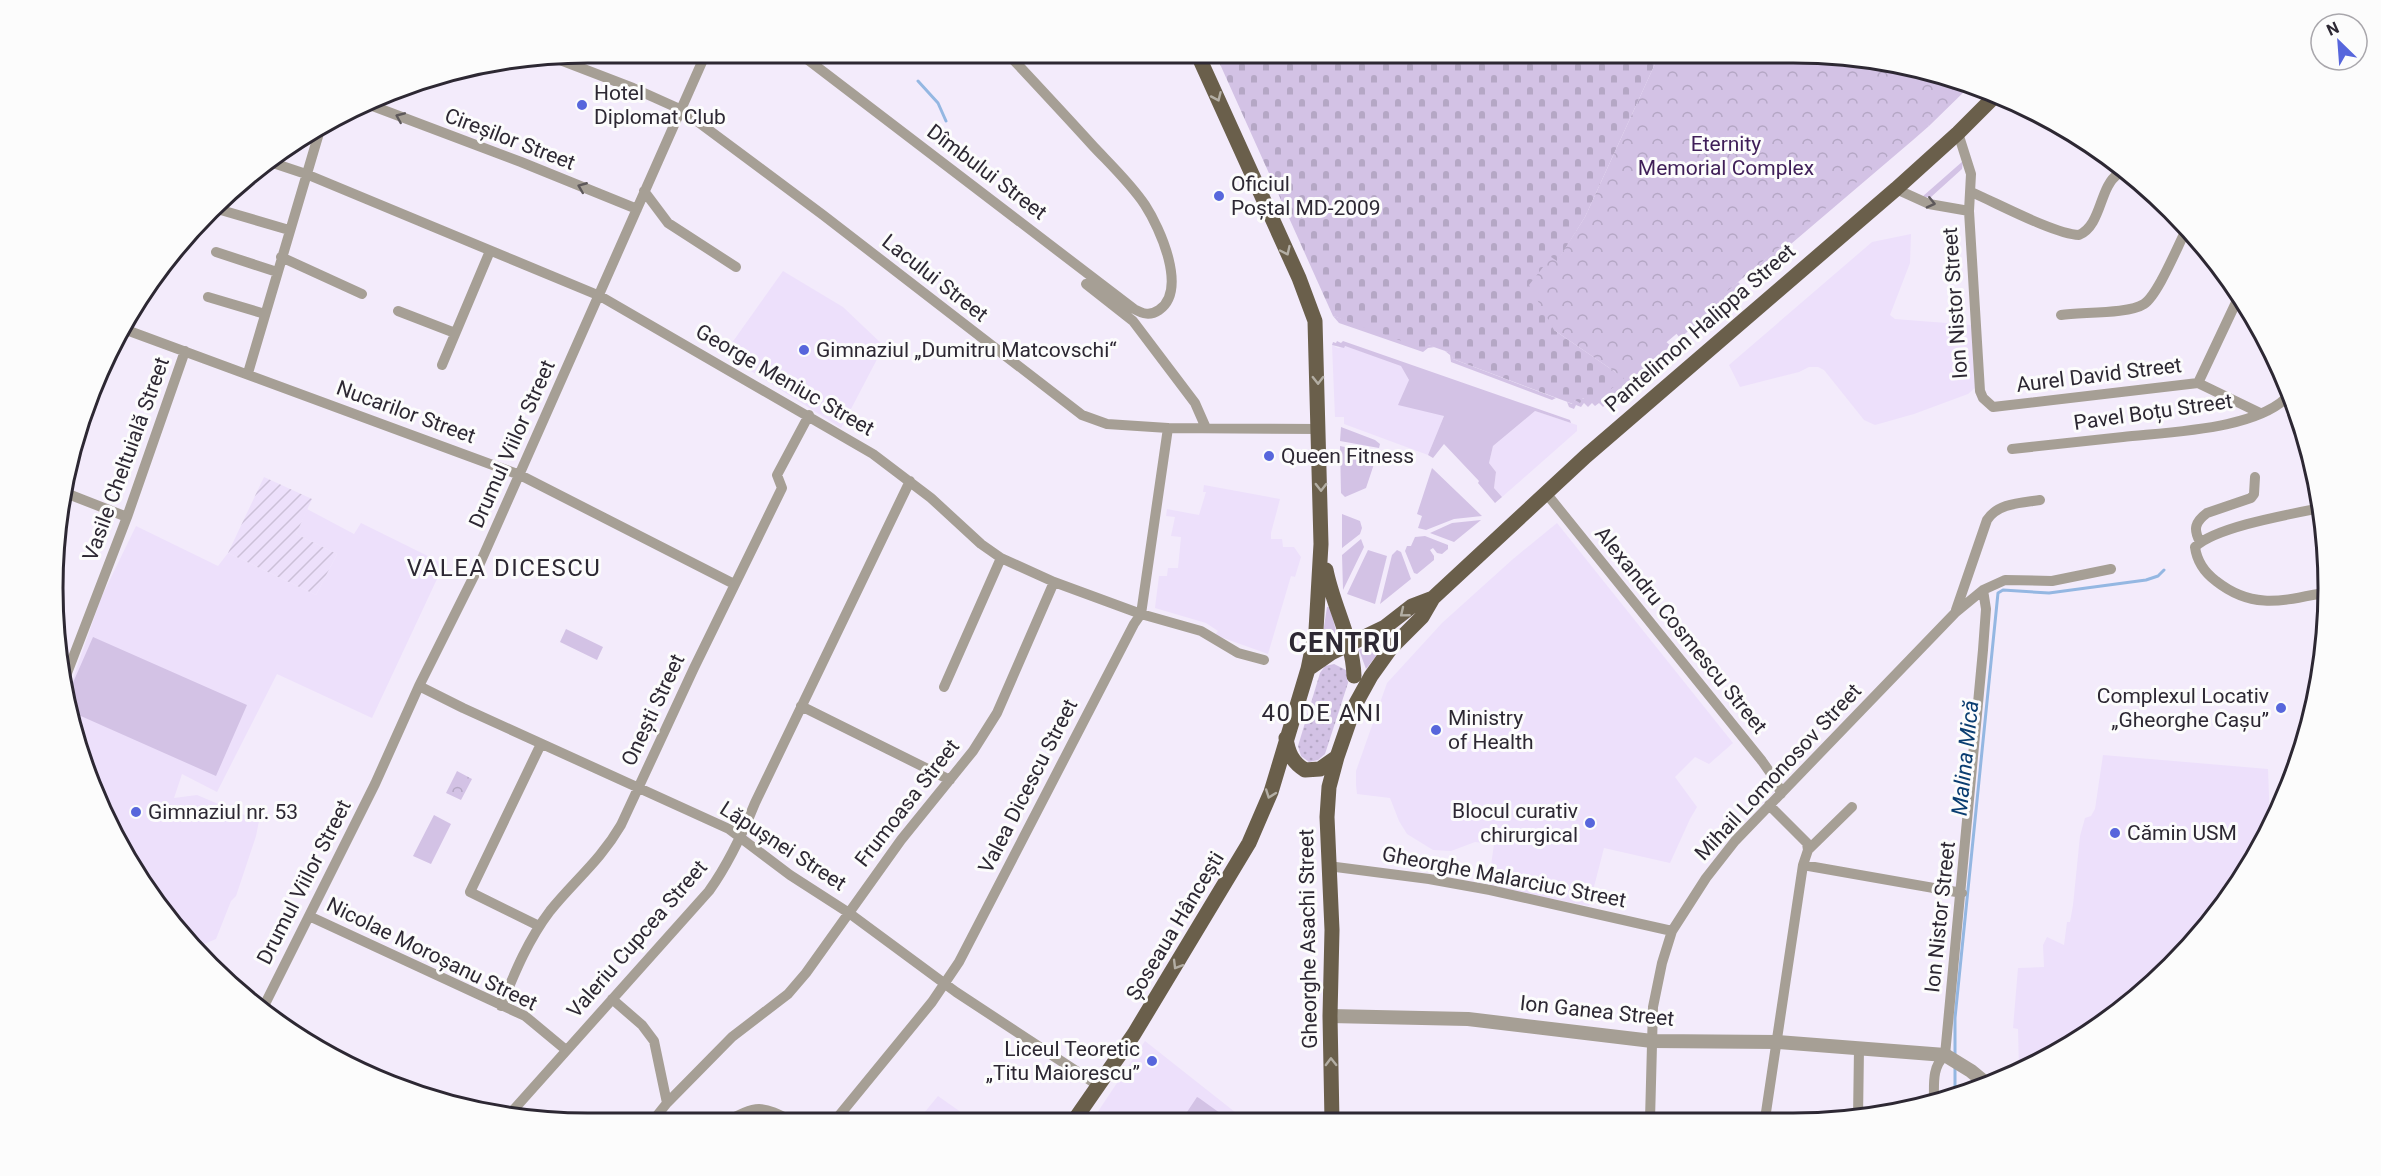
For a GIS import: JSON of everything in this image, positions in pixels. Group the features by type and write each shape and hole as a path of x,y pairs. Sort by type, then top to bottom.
{"main road":[{"path":"1202,63 1299,278 1313,315 1317,332 1321,544 1330,590 1354,662 1355,705"},
{"name":"Pantelimon Halippa Street","path":"1355,705 1384,656 1422,617 1432,598 1710,347 1896,189 1990,101"},
{"name":"Șoseaua Hâncești","path":"1080,1113 1164,986 1249,843 1271,792 1308,669 1317,621 1321,544"},
{"name":"Pantelimon Halippa Street","path":"1308,669 1321,658 1385,627 1412,606 1432,598"},
{"path":"1321,658 1342,658 1349,665 1354,676"},
{"name":"Gheorghe Asachi Street","path":"1332,1113 1330,1016 1332,930 1328,866 1328,800 1337,757 1355,705"},
{"path":"1286,738 1290,755 1305,770 1320,769 1337,757"}],"street":[{"name":"Drumul Viilor Street","path":"265,1002 371,793 419,686 477,570 701,63"},
{"name":"Dîmbului Street","path":"813,63 1134,309 1141,313 1155,312 1164,307 1171,296 1171,267 1161,237 1145,206 1017,63"},
{"name":"Lacului Street","path":"569,64 682,110 823,215 1082,415 1107,424 1168,428 1319,429"},
{"name":"Cireșilor Street","path":"377,108 521,162 636,209"},
{"path":"1958,133 1969,164 1971,192 1969,211"},
{"path":"248,373 318,138"},
{"name":"George Meniuc Street","path":"277,164 306,174 600,296 873,453 910,481 981,544 1001,558 1054,582 1142,614 1201,631 1238,653 1264,660"},
{"path":"1971,192 2040,223 2079,235 2089,227 2112,180 2119,176"},
{"name":"Ion Nistor Street","path":"1896,189 1929,204 1969,211 1980,391 1983,398"},
{"path":"644,191 668,223 736,267"},
{"path":"223,211 289,230"},
{"path":"2061,315 2131,309 2145,304 2154,293 2183,236"},
{"path":"442,365 490,251"},
{"path":"216,252 277,272"},
{"path":"281,257 362,294"},
{"path":"1086,284 1133,321 1196,403 1206,428"},
{"path":"208,297 265,314"},
{"name":"Aurel David Street","path":"1983,398 1993,407 2002,407 2064,397 2198,383 2235,304"},
{"path":"398,311 455,333"},
{"name":"Nucarilor Street","path":"130,331 520,475 735,584"},
{"name":"Vasile Cheltuială Street","path":"69,668 127,517 185,351"},
{"path":"2198,383 2260,413"},
{"name":"Pavel Boțu Street","path":"2013,449 2206,428 2239,421 2283,400"},
{"name":"Onești Street","path":"501,1006 529,942 539,926 608,848 782,488 777,475 809,415"},
{"name":"Valea Dicescu Street","path":"841,1113 946,984 1134,624 1142,614 1168,428"},
{"path":"2200,542 2195,534 2195,525 2200,518 2207,513 2251,498 2254,494 2255,477"},
{"name":"Valeriu Cupcea Street","path":"515,1108 709,891 741,838 755,803 910,481"},
{"name":"Alexandru Cosmescu Street","path":"1546,493 1762,761 1776,781 1781,794"},
{"path":"71,495 127,517"},
{"path":"1955,614 1987,520 1992,512 2002,507 2040,500"},
{"path":"2312,510 2226,531 2200,542 2195,547 2202,568 2224,588 2245,598 2266,602 2318,594"},
{"path":"944,687 1001,558"},
{"path":"1983,590 2005,580 2052,581 2111,569"},
{"name":"Frumoasa Street","path":"659,1113 732,1036 788,994 901,840 950,780 994,720 1054,582"},
{"name":"Ion Nistor Street","path":"1934,1093 1938,1061 1946,1055 1962,893 1986,609 1983,590"},
{"name":"Mihail Lomonosov Street","path":"1650,1113 1656,992 1672,931 1706,878 1735,841 1955,614 1983,590"},
{"name":"Lăpușnei Street","path":"419,686 729,829 790,875 849,913 986,1013 1099,1086"},
{"path":"801,706 950,780"},
{"path":"539,926 470,892 541,744"},
{"path":"1766,1113 1803,865 1808,850 1807,843 1769,805"},
{"path":"1808,850 1852,807"},
{"path":"1803,865 1962,893"},
{"name":"Gheorghe Malarciuc Street","path":"1328,866 1429,879 1490,890 1672,931"},
{"name":"Nicolae Moroșanu Street","path":"309,916 525,1016 566,1050"},
{"path":"612,999 642,1025 654,1041 667,1103"},
{"name":"Ion Ganea Street","path":"1330,1016 1468,1018 1652,1041 1777,1042 1946,1055"},
{"path":"1858,1109 1859,1048"},
{"path":"1946,1055 1980,1078"},
{"path":"743,1113 758,1108 776,1113"}],"shaded area":[{"path":"1911,234 1910,263 1890,315 1895,319 1972,325 1975,388 1968,394 1914,414 1875,425 1864,420 1824,370 1818,367 1809,367 1799,372 1740,387 1729,365 1872,242"},
{"name":"Gimnaziul „Dumitru Matcovschi“","path":"783,271 843,307 884,346 841,428 724,354"},
{"path":"1332,345 1338,348 1345,346 1401,365 1409,380 1444,416 1428,455 1344,424 1344,417 1335,417"},
{"path":"1535,411 1577,425 1577,431 1502,497 1494,488 1496,472 1489,463 1493,446"},
{"path":"264,477 312,499 296,534 337,554 316,595 228,553"},
{"path":"1204,485 1280,499 1271,539 1282,539 1283,547 1294,547 1301,557 1295,577 1291,576 1268,654 1215,635 1218,631 1206,623 1155,608 1159,576 1167,576 1168,568 1178,568 1181,537 1171,536 1175,517 1166,516 1167,509 1199,515 1206,492 1203,492"},
{"path":"307,509 354,534 361,523 444,564 372,718 277,674 217,792 182,774 174,798 197,795 259,821 236,896 231,901 216,939 203,944 171,908 151,880 117,820 91,757 72,683 101,598 136,526 218,566 228,553 316,595 337,554 296,534"},
{"path":"1557,523 1733,743 1709,764 1695,757 1675,777 1697,807 1670,863 1604,848 1589,906 1488,887 1494,844 1475,842 1451,851 1433,850 1407,834 1390,798 1357,794 1356,785 1356,771 1387,683 1442,623"},
{"path":"2103,755 2268,769 2269,808 2264,820 2230,880 2188,934 2139,983 2113,1005 2056,1043 2019,1062 2018,1029 2013,1028 2018,968 2044,967 2043,945 2047,937 2064,945 2067,922 2070,922 2073,905 2080,836 2085,818 2091,816 2095,809"},
{"name":"Liceul Teoretic „Titu Maiorescu”","path":"1145,1041 1236,1113 1097,1113"},
{"path":"938,1096 962,1113 924,1113"}],"green space":[{"path":"1219,63 1655,63 1585,217 1557,262 1551,258 1554,330 1624,378 1596,402 1592,398 1588,402 1583,398 1580,403 1575,400 1573,404 1453,359 1451,353 1428,345 1424,349 1333,316"},
{"name":"Eternity Memorial Complex","path":"1655,63 1793,63 1862,67 1929,81 1964,92 1929,126 1926,124 1624,378 1554,330 1529,285 1551,257 1557,261 1585,217"},
{"path":"1923,120 1929,126 1751,278 1747,275"},
{"path":"1963,161 1962,169 1931,197 1922,197"},
{"path":"1738,282 1742,286 1680,338 1675,332"},
{"path":"1333,316 1435,347 1423,352 1339,323"},
{"path":"1658,335 1671,346 1603,407 1599,403 1595,406 1592,403 1588,407 1584,403 1581,407 1576,405 1574,409 1569,407 1567,402 1572,404 1575,400 1592,397"},
{"path":"1337,341 1341,343 1343,341 1570,420 1571,423 1535,411 1493,446 1489,463 1496,472 1494,488 1502,497 1495,503 1478,483 1479,481 1444,444 1433,458 1428,455 1444,416 1398,405 1409,380 1401,366 1345,346 1344,348 1332,345"},
{"path":"1445,351 1452,353 1453,359 1556,398 1552,400 1451,362 1450,355"},
{"path":"1341,427 1375,440 1380,444 1379,448 1340,441"},
{"path":"1340,446 1369,452 1376,458 1366,488 1345,497 1341,493"},
{"path":"1432,468 1482,516 1454,519 1426,530 1418,528 1422,516 1417,514"},
{"path":"1342,514 1360,521 1362,528 1360,534 1342,548"},
{"path":"1481,520 1454,542 1430,533 1452,523"},
{"path":"1425,536 1448,545 1448,549 1442,554 1437,553 1433,548 1430,550 1434,560 1417,574 1414,573 1405,551 1407,546 1411,546 1415,537"},
{"path":"1361,539 1364,547 1343,590 1342,555"},
{"path":"1368,550 1387,556 1375,604 1347,594"},
{"path":"1397,550 1401,552 1411,579 1380,604 1392,555"},
{"path":"1327,607 1330,607 1338,639 1321,646"},
{"path":"566,629 603,647 597,660 560,642"},
{"path":"93,637 247,705 216,776 79,715 72,685"},
{"path":"1378,641 1383,647 1366,669 1359,650"},
{"path":"1334,664 1346,670 1348,683 1325,754 1318,760 1309,762 1301,756 1298,746 1320,673 1325,666"},
{"path":"457,771 472,779 461,800 446,793"},
{"path":"434,815 451,824 431,864 413,856"},
{"path":"1197,1097 1220,1113 1186,1113"}],"waterway":[{"path":"918,81 938,103 946,121"},
{"name":"Malina Mică","path":"1955,1056 1955,1018 1998,593 2003,590 2049,593 2146,580 2158,576 2164,570"},
{"name":"Malina Mică","path":"1955,1066 1955,1087"}],"place":[{"name":"Hotel Diplomat Club","path":"582,105"},
{"name":"Oficiul Poștal MD-2009","path":"1219,196"},
{"name":"Gimnaziul „Dumitru Matcovschi“","path":"804,350"},
{"name":"Queen Fitness","path":"1269,456"},
{"name":"Complexul Locativ „Gheorghe Cașu”","path":"2281,708"},
{"name":"Ministry of Health","path":"1436,730"},
{"name":"Gimnaziul nr. 53","path":"136,812"},
{"name":"Blocul curativ chirurgical","path":"1590,823"},
{"name":"Cămin USM","path":"2115,833"},
{"name":"Liceul Teoretic „Titu Maiorescu”","path":"1152,1061"}],"district":[{"name":"VALEA DICESCU","path":"504,568"},
{"name":"CENTRU","path":"1345,643"},
{"name":"40 DE ANI","path":"1322,713"}]}
